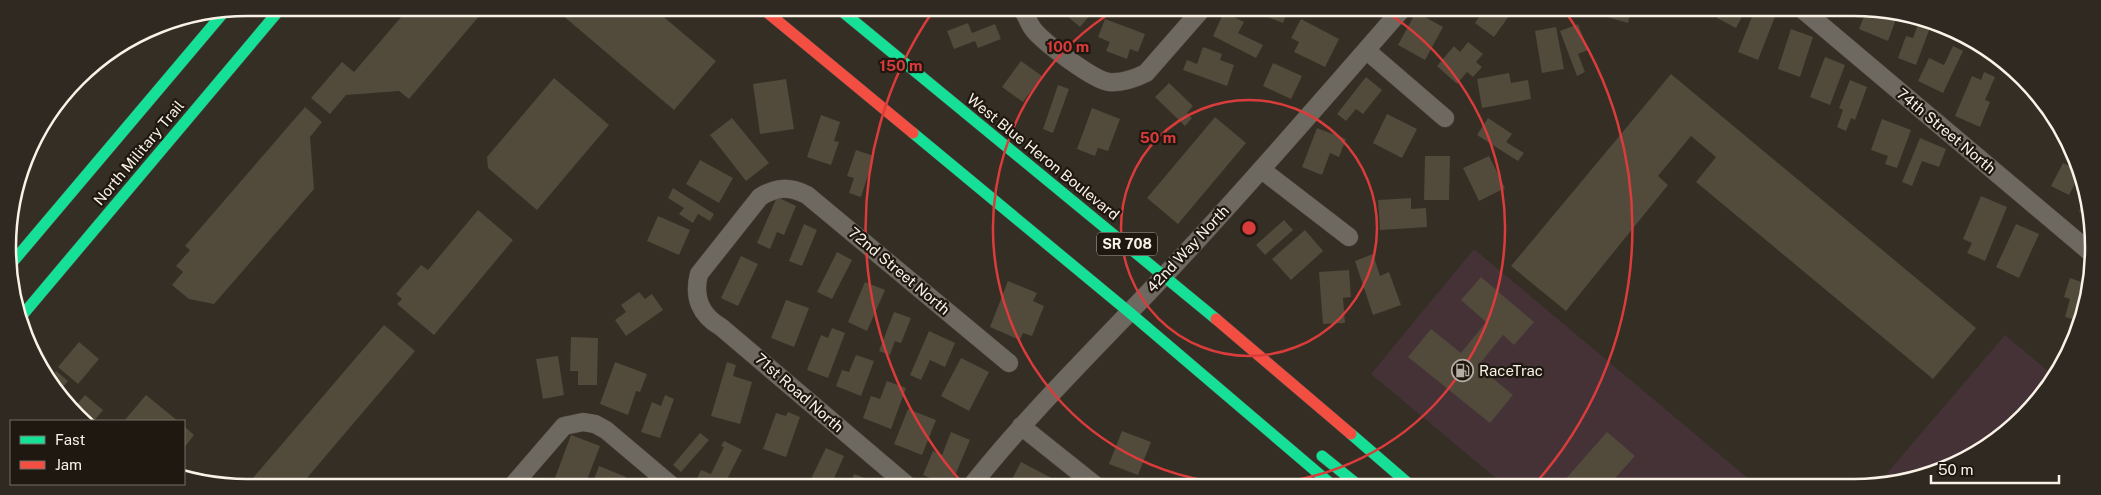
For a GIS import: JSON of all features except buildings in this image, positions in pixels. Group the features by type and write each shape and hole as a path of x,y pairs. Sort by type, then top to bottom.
{"main road":[{"name":"North Military Trail","path":"25,311 274,16"},
{"path":"772,16 1129,312 1324,479"},
{"name":"West Blue Heron Boulevard","path":"848,16 1165,275 1402,479"},
{"name":"North Military Trail","path":"17,257 219,18"},
{"path":"1270,433 1319,454 1349,479"}],"street":[{"path":"1027,16 1034,30 1084,72 1101,80 1120,82 1134,79 1146,73 1196,16"},
{"name":"42nd Way North","path":"978,479 1021,426 1262,170 1396,16"},
{"name":"74th Street North","path":"1809,16 2085,248"},
{"path":"1366,50 1445,118"},
{"path":"1262,170 1349,237"},
{"name":"71st Road North","path":"784,188 771,190 760,197 699,274 696,286 697,298 702,311 711,321 722,326 900,479"},
{"name":"72nd Street North","path":"784,188 796,190 807,195 1009,363"},
{"path":"518,479 564,426 583,422 595,424 606,430 664,479"},
{"path":"1021,426 1086,479"}],"shaded area":[{"path":"1474,249 1749,479 1497,479 1371,374"},
{"path":"2005,335 2049,371 2017,411 1982,440 1942,461 1913,471 1884,477"}],"traffic: fast":[{"path":"25,311 274,16"},
{"path":"848,16 1216,319"},
{"path":"17,257 219,18"},
{"path":"913,133 1129,312 1325,479"},
{"path":"1351,434 1403,479"},
{"path":"1322,456 1351,479"}],"traffic: jam":[{"path":"772,16 913,133"},
{"path":"1216,319 1351,434"}],"place":[{"name":"RaceTrac","path":"1463,371"}]}
